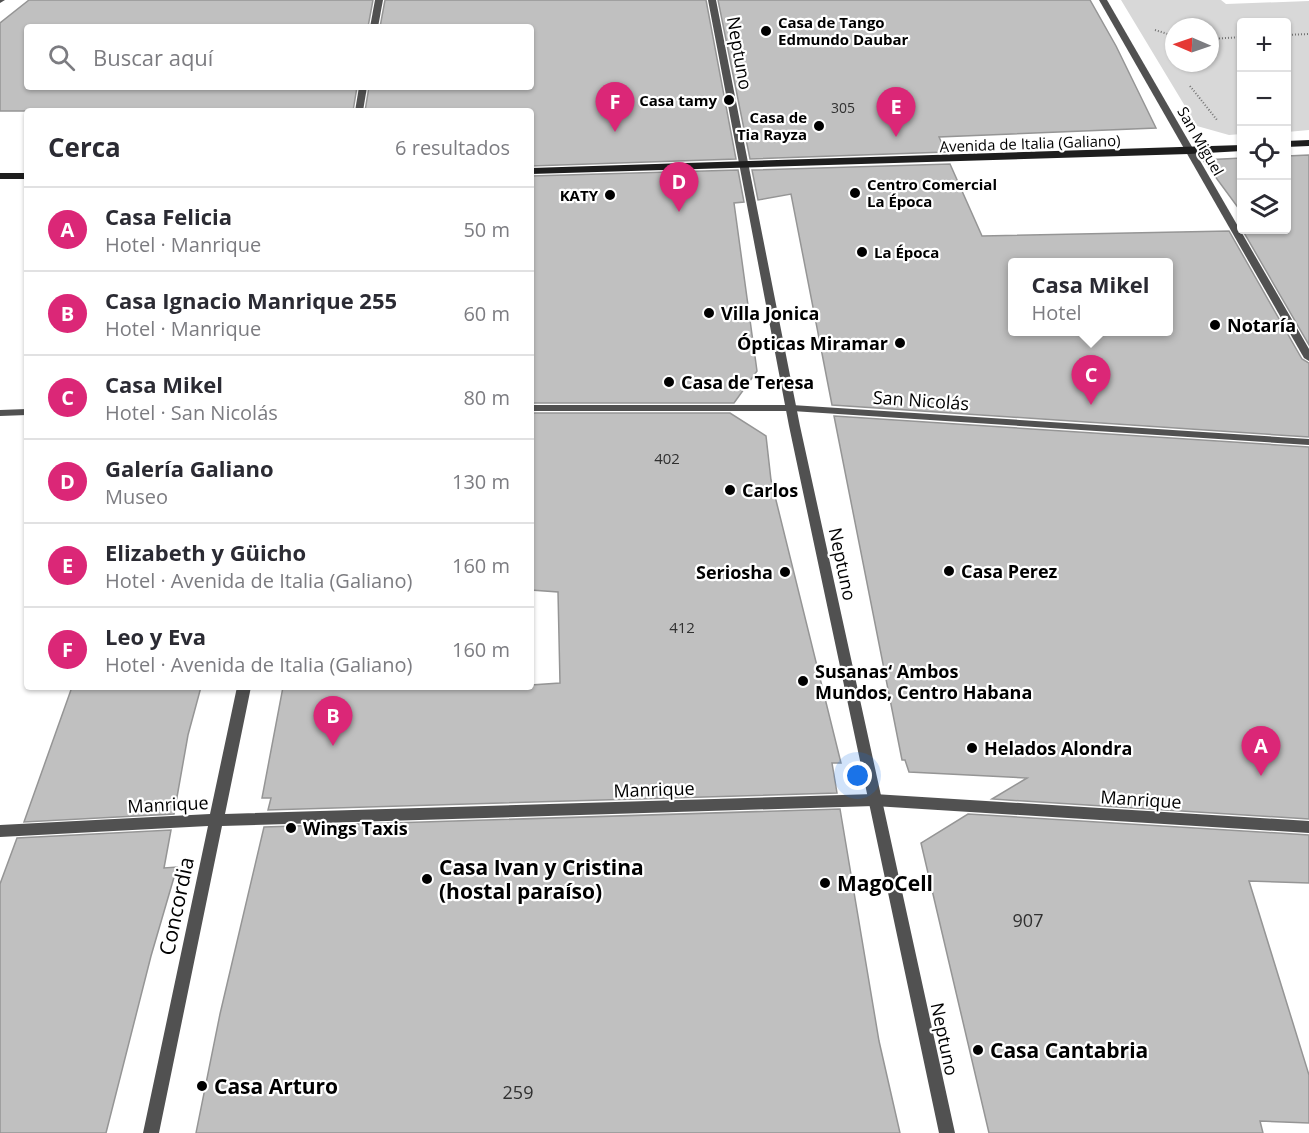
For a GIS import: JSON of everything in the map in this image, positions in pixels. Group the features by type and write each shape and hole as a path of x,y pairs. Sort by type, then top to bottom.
{"main road":[{"path":"1291,144 1309,143"},
{"name":"Avenida de Italia (Galiano)","path":"534,171 1189,151 1237,147"},
{"path":"0,176 24,176"}],"street":[{"path":"375,24 380,0"},
{"name":"Neptuno","path":"712,0 742,165 792,408 947,1133"},
{"name":"San Miguel","path":"1103,0 1309,358"},
{"path":"360,108 362,90"},
{"name":"San Nicolás","path":"534,408 792,408 1309,442"},
{"path":"0,413 24,412"},
{"name":"Concordia","path":"151,1133 243,690"},
{"name":"Manrique","path":"0,831 215,820 874,800 1309,827"}],"path":[{"path":"1291,35 1309,34"},
{"path":"1219,38 1237,37"},
{"path":"1184,79 1219,122"}],"shaded area":[{"path":"1121,0 1221,0 1226,4 1309,1 1309,130 1291,132 1291,18 1237,18 1237,134 1229,135 1197,126"}],"building":[{"path":"29,0 373,0 369,24 24,24 24,90 356,90 354,108 24,108 24,111 0,111 0,23"},
{"path":"385,0 706,0 736,159 534,166 534,108 366,108 368,90 534,90 534,24 381,24"},
{"path":"718,0 1090,0 1116,46 1156,128 939,137 946,152 750,159"},
{"path":"1309,155 1309,345 1245,234 1291,234 1291,156"},
{"path":"1237,158 1237,206 1203,160"},
{"path":"950,164 982,236 1229,231 1302,359 1309,363 1309,437 832,405 791,194 758,200 752,170"},
{"path":"738,170 744,202 734,203 757,371 734,403 534,403 534,176"},
{"path":"534,413 730,413 766,436 771,480 841,763 832,763 837,793 268,810 271,798 262,798 282,690 534,690 534,685 560,683 558,592 534,590"},
{"path":"834,416 1309,447 1309,819 992,799 1027,778 909,772 905,760 902,760"},
{"path":"71,690 200,690 188,735 174,814 24,822"},
{"path":"840,809 879,1041 900,1133 196,1133 220,1014 264,827"},
{"path":"968,814 1309,835 1309,883 1249,881 1309,1075 1309,1123 1260,1121 1263,1133 989,1133 921,843"},
{"path":"171,830 164,868 177,867 151,956 106,1133 0,1133 0,884 17,838"}],"place":[{"name":"Casa de Tango Edmundo Daubar","path":"766,31"},
{"name":"Casa tamy","path":"729,100"},
{"name":"Casa de Tia Rayza","path":"819,126"},
{"name":"Leo y Eva","path":"615,132"},
{"name":"Elizabeth y Güicho","path":"896,137"},
{"name":"Centro Comercial La Época","path":"855,193"},
{"name":"KATY","path":"610,195"},
{"name":"Galería Galiano","path":"679,212"},
{"name":"La Época","path":"862,252"},
{"name":"Villa Jonica","path":"709,313"},
{"name":"Notaría","path":"1215,325"},
{"name":"Ópticas Miramar","path":"900,343"},
{"name":"Casa de Teresa","path":"669,382"},
{"name":"Casa Mikel","path":"1091,405"},
{"name":"Carlos","path":"730,490"},
{"name":"Casa Perez","path":"949,571"},
{"name":"Seriosha","path":"785,572"},
{"name":"Susanas‘ Ambos Mundos, Centro Habana","path":"803,681"},
{"name":"Casa Ignacio Manrique 255","path":"333,746"},
{"name":"Helados Alondra","path":"972,748"},
{"name":"Casa Felicia","path":"1261,776"},
{"name":"Wings Taxis","path":"291,828"},
{"name":"Casa Ivan y Cristina (hostal paraíso)","path":"427,879"},
{"name":"MagoCell","path":"825,883"},
{"name":"Casa Cantabria","path":"978,1050"},
{"name":"Casa Arturo","path":"202,1086"}]}
